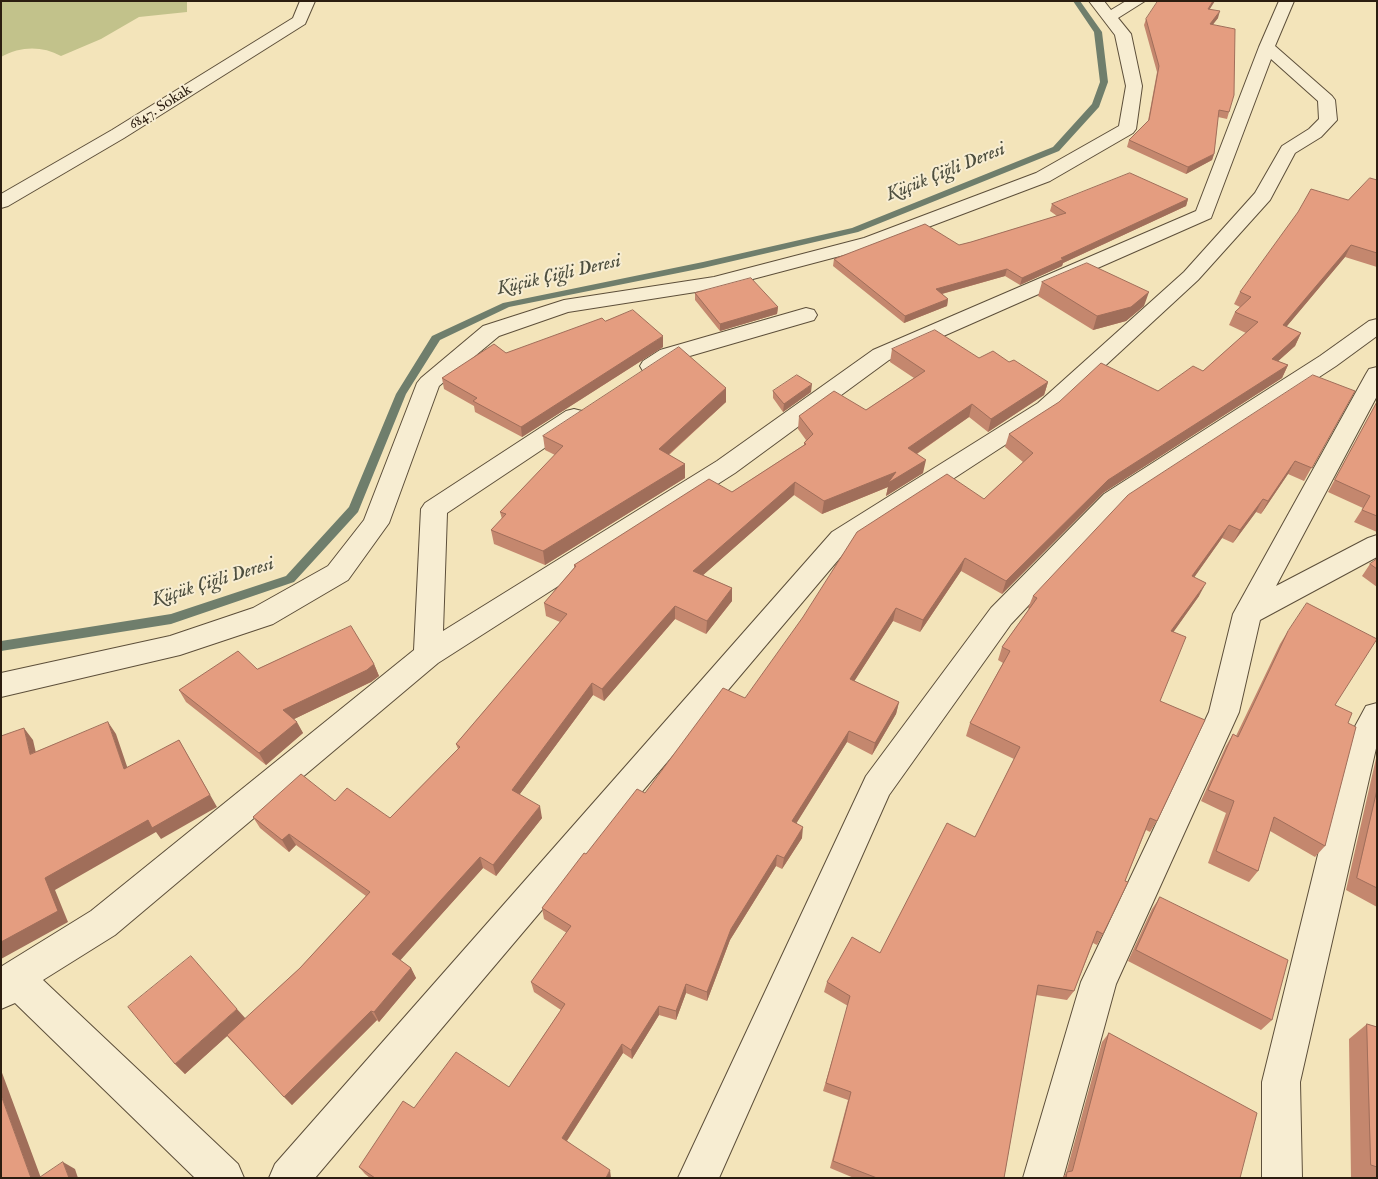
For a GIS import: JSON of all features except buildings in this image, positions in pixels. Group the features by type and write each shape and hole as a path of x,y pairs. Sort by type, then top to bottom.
{"street":[{"name":"6847. Sokak","path":"1,202 118,134 300,21 308,1"},
{"path":"1,685 170,647 263,616 338,574 376,523 430,384 491,331 564,306 715,283 871,242 1043,177 1127,129 1134,86 1123,34 1102,9 1138,1"},
{"path":"224,1178 8,985 103,923 428,655 726,467 880,355 1204,214 1268,47 1288,1"},
{"path":"289,1178 841,539 1046,408 1191,276 1263,196 1288,150 1328,120 1326,100 1268,47"},
{"path":"636,377 668,355 806,315"},
{"path":"698,1178 877,786 1001,616 1113,500 1328,361 1377,326"},
{"path":"1043,1178 1099,982 1224,712 1247,614 1377,374"},
{"path":"428,655 434,510 595,403"},
{"path":"1247,614 1377,545"},
{"path":"1282,1178 1281,1082 1360,745 1377,714"}],"green space":[{"path":"1,1 187,1 187,12 139,17 101,39 61,56 46,50 24,49 1,57"}],"waterway":[{"name":"Küçük Çiğli Deresi","path":"1,646 171,619 290,579 354,509 401,394 436,338 506,305 703,265 855,230 1056,149 1096,105 1104,82 1098,32 1076,1"}]}
